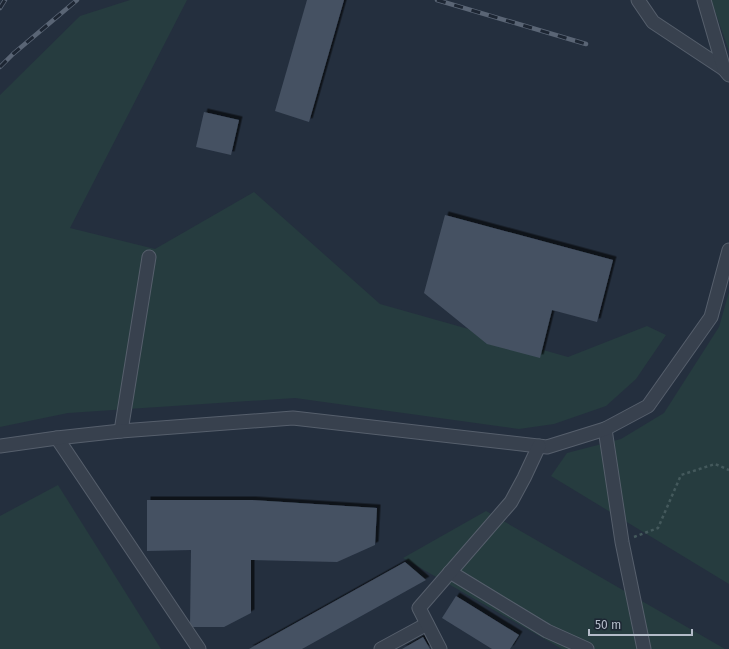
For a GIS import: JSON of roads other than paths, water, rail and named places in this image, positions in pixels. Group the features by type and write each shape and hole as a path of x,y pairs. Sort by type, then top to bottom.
{"street":[{"path":"638,0 652,22 727,72"},
{"path":"704,0 727,72"},
{"path":"0,446 121,431 293,418 546,447 605,430 648,406 711,317 729,250"},
{"path":"121,431 149,257"},
{"path":"605,430 622,542 644,649"},
{"path":"57,438 200,649"},
{"path":"440,649 418,608 511,502 539,446"},
{"path":"450,572 547,631 588,649"},
{"path":"381,649 427,624"}],"railway":[{"path":"0,8 5,0"},
{"path":"0,67 13,54 77,0"},
{"path":"437,0 586,44"}]}
